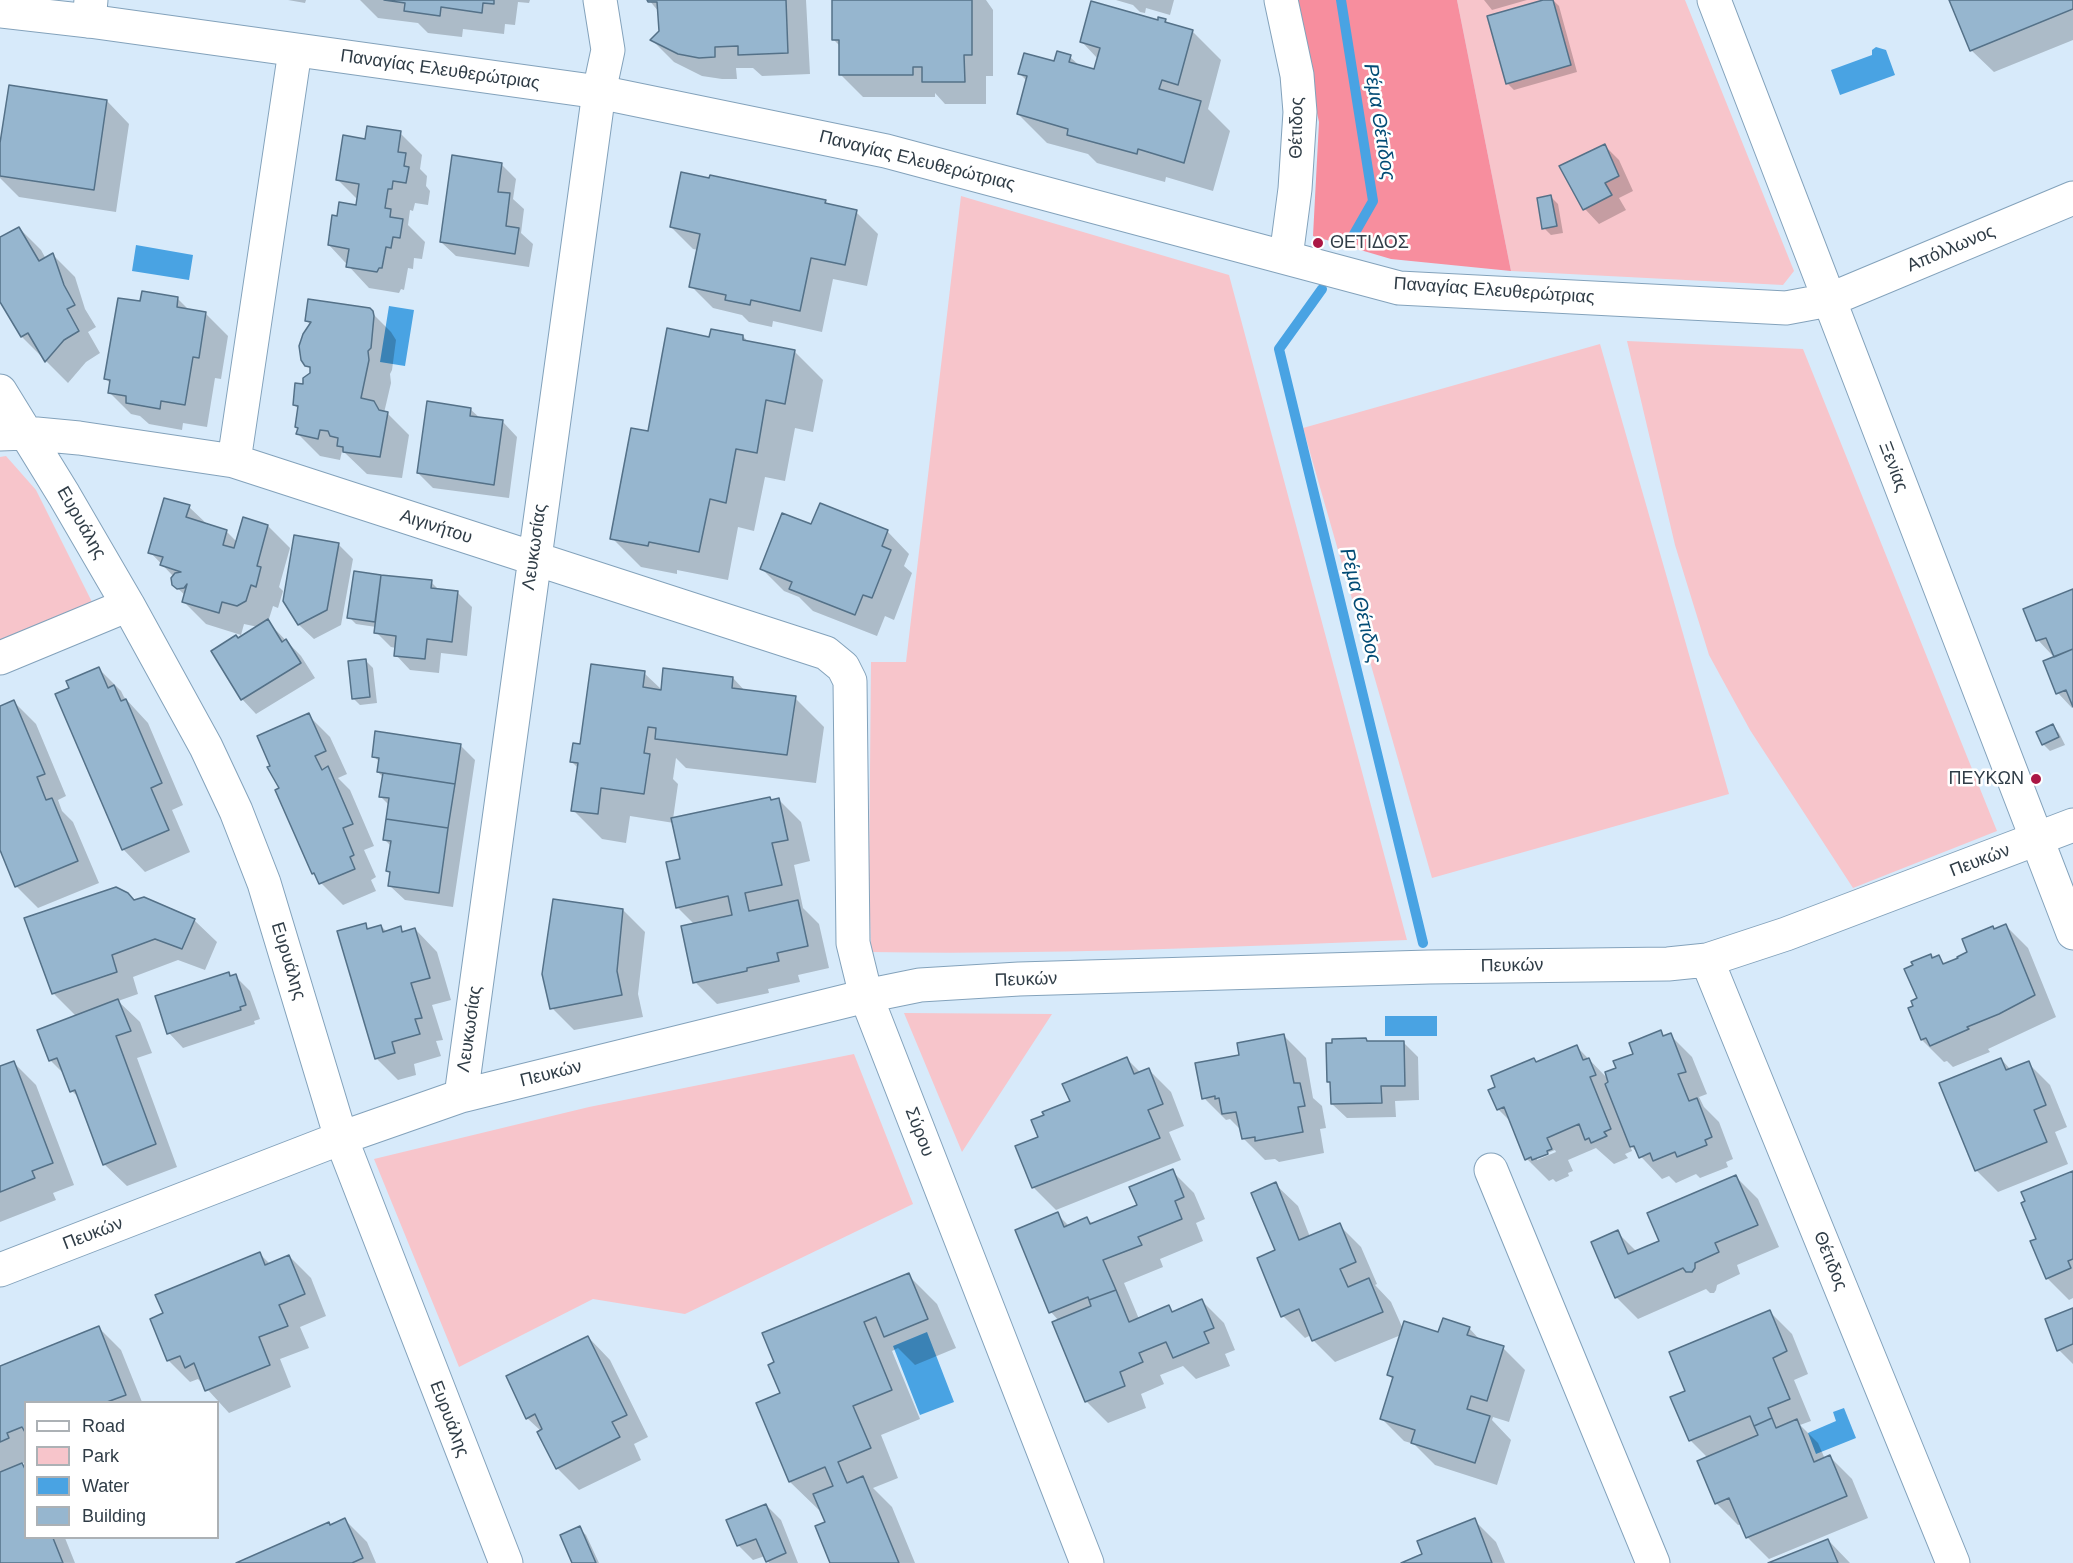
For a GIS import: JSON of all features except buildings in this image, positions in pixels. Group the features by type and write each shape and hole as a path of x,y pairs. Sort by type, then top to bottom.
{"street":[{"name":"Λευκωσίας","path":"461,1096 599,92 608,50 600,0"},
{"name":"Θέτιδος","path":"1281,0 1297,75 1300,112 1295,189 1286,257"},
{"name":"Ξενίας","path":"1714,0 2073,933"},
{"name":"Παναγίας Ελευθερώτριας","path":"0,11 90,10 295,51 599,92 886,151 1399,288 1786,308 1829,300"},
{"path":"234,461 295,51"},
{"name":"Απόλλωνος","path":"1829,300 2073,198"},
{"name":"Ευρυάλης","path":"0,391 13,434 64,495 207,747 236,811 264,883 341,1138 506,1563"},
{"name":"Αιγινήτου","path":"13,434 78,438 234,461 826,653 843,667 850,681"},
{"path":"0,658 128,605"},
{"name":"Σύρου","path":"850,681 853,943 866,996 1087,1563"},
{"name":"Πευκών","path":"0,1270 341,1138 461,1096 866,996 920,985 1019,979 1668,964 1707,960 1786,934 2073,825"},
{"name":"Θέτιδος","path":"1707,960 1953,1563"},
{"path":"1491,1170 1653,1563"}],"green space":[{"path":"1457,0 1685,0 1794,271 1783,285 1511,271"},
{"path":"961,196 1229,275 1407,940 1072,951 871,952 869,878 871,662 906,662"},
{"path":"1627,341 1803,349 1997,831 1853,888 1750,730 1709,655 1675,545"},
{"path":"1600,344 1729,794 1432,878 1303,428"},
{"path":"6,456 36,490 94,606 0,641 0,457"},
{"path":"904,1013 1052,1014 962,1152"},
{"path":"854,1054 913,1204 685,1314 593,1299 459,1367 374,1159 589,1107"}],"shaded area":[{"path":"1292,0 1457,0 1511,271 1391,259 1313,236 1319,122"}],"water":[{"path":"1876,47 1886,50 1895,75 1840,95 1831,70 1872,55 1872,50"},
{"path":"136,245 193,255 189,280 132,271"},
{"path":"389,306 414,310 405,366 380,362"},
{"path":"1385,1016 1437,1016 1437,1036 1385,1036"},
{"path":"927,1332 954,1402 920,1415 893,1346"},
{"path":"1844,1408 1856,1438 1816,1454 1808,1433 1836,1421 1833,1412"}],"waterway":[{"name":"Ρέμα Θέτιδος","path":"1341,0 1373,201 1349,243"},
{"name":"Ρέμα Θέτιδος","path":"1322,289 1279,349 1423,943"}],"place":[{"name":"ΘΕΤΙΔΟΣ","path":"1318,243"},
{"name":"ΠΕΥΚΩΝ","path":"2036,779"}]}
